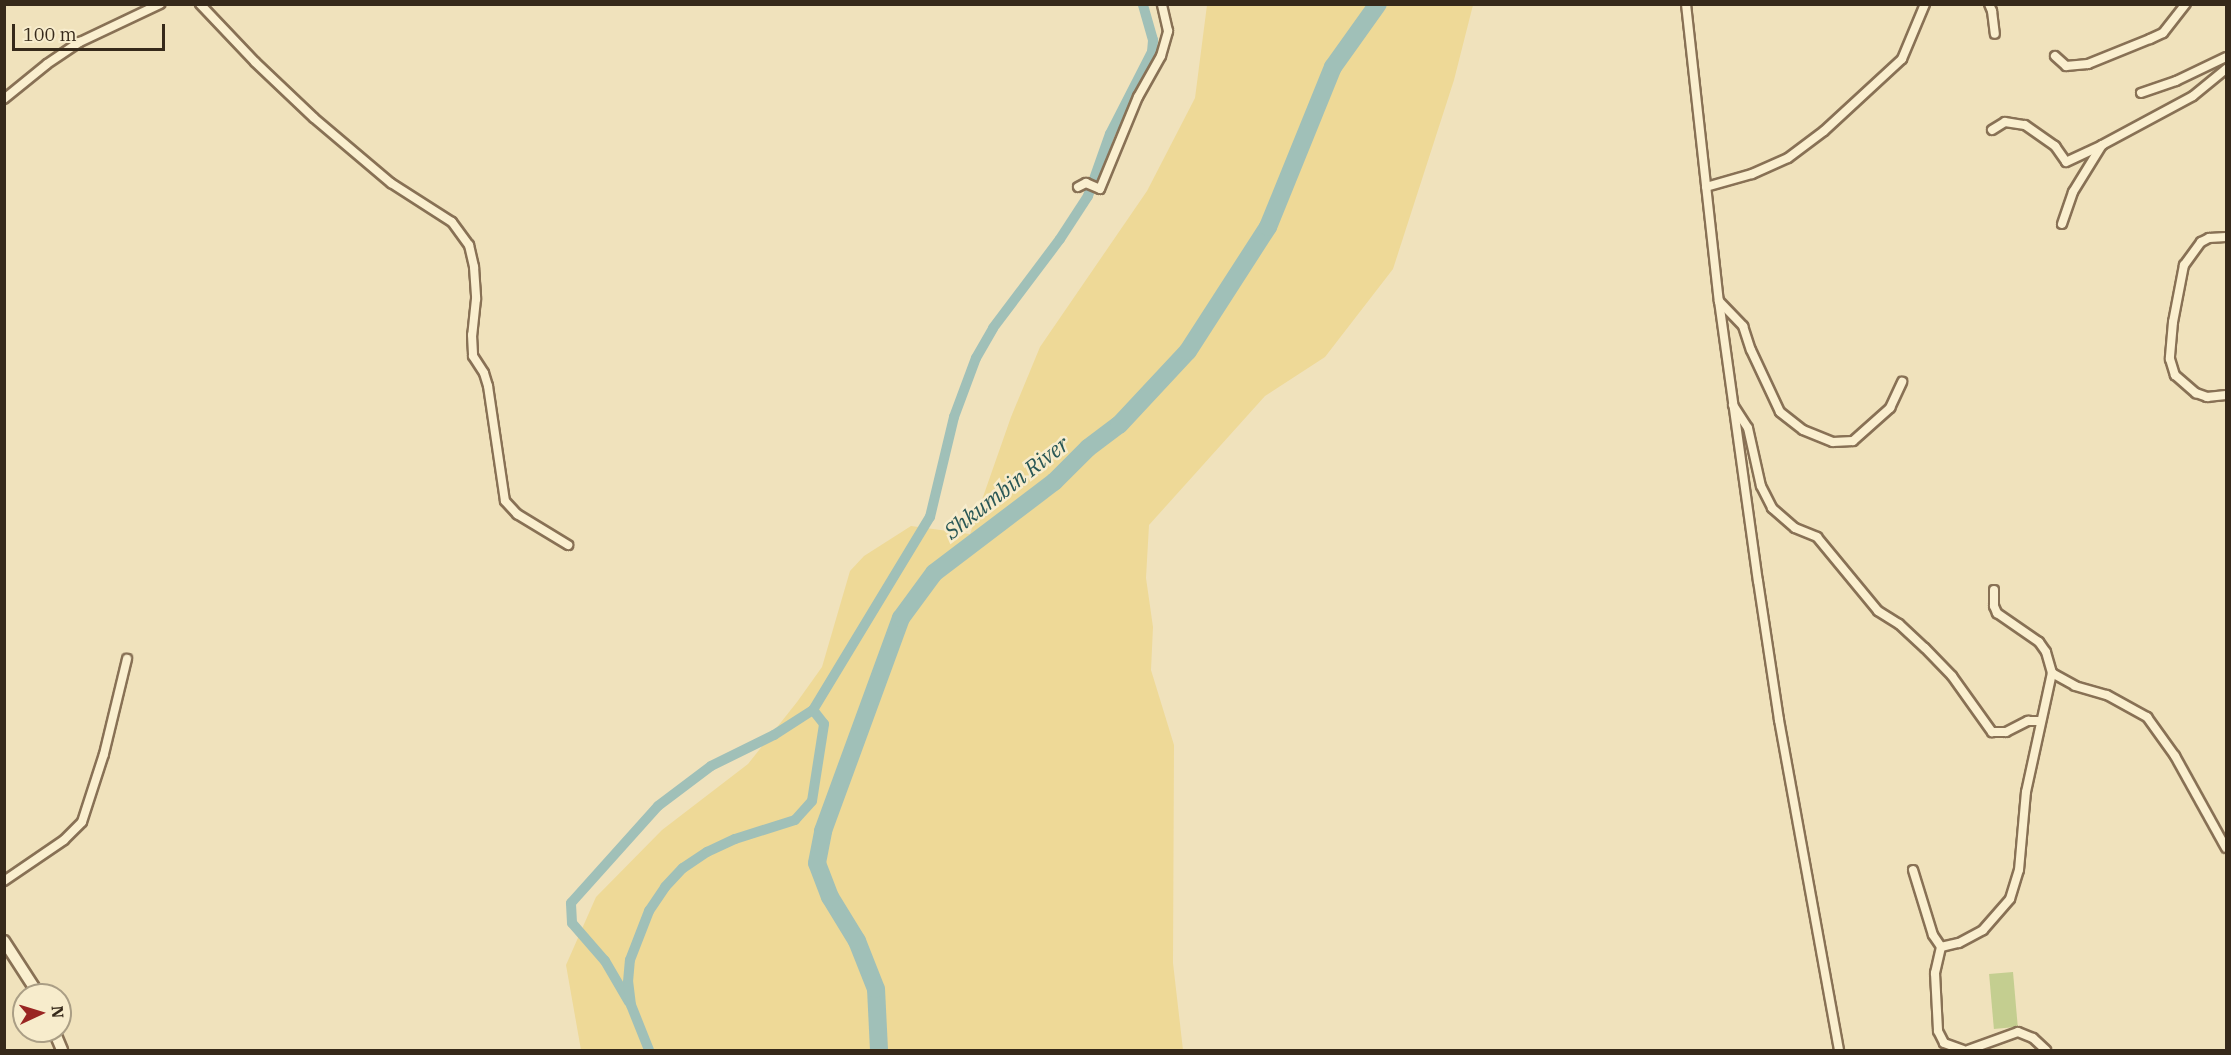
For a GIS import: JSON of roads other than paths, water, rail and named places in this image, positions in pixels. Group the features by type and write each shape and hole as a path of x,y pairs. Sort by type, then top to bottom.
{"street":[{"path":"4,99 47,64 80,42 160,4"},
{"path":"200,4 255,62 314,118 391,183 452,222 469,245 474,267 476,299 472,335 473,356 484,373 488,386 506,501 517,514 568,545"},
{"path":"1078,187 1088,184 1098,189 1107,175 1138,97 1166,45 1168,24 1162,4"},
{"path":"1686,4 1732,402 1779,720 1839,1050"},
{"path":"1706,187 1752,174 1788,158 1824,131 1902,59 1925,4"},
{"path":"1989,4 1995,34"},
{"path":"2055,56 2066,66 2088,63 2150,39 2163,33 2186,4"},
{"path":"2141,93 2176,81 2226,57"},
{"path":"1992,130 2005,122 2025,124 2055,146 2066,162 2193,96 2226,69"},
{"path":"2062,224 2073,192 2102,145"},
{"path":"2226,237 2209,238 2201,242 2184,265 2173,322 2170,359 2175,375 2196,393 2207,397 2226,396"},
{"path":"1719,301 1743,326 1751,350 1780,412 1803,430 1833,442 1853,441 1890,408 1902,382"},
{"path":"1732,402 1748,428 1761,486 1772,508 1795,528 1817,537 1878,611 1899,624 1952,676 1992,732 2006,732 2028,721 2041,721"},
{"path":"1941,947 1959,943 1983,930 2010,899 2019,870 2026,792 2052,673 2046,652 2039,642 1997,613 1994,606 1994,590"},
{"path":"4,882 64,840 82,822 104,754 127,659"},
{"path":"2052,673 2075,686 2107,695 2147,717 2175,756 2226,848"},
{"path":"1913,870 1933,935 1941,947 1935,973 1938,1030 1944,1043 1963,1050"},
{"path":"4,941 31,983"},
{"path":"1968,1050 2018,1032 2033,1038 2046,1050"}],"waterway":[{"path":"649,1050 631,1005 628,982 630,960 649,911 665,887 683,868 707,852 735,839 795,820 812,801 824,724 813,710 930,517 954,417 976,358 993,328 1060,239 1088,196 1110,134 1152,52 1153,40 1143,4"},
{"name":"Shkumbin River","path":"879,1050 876,989 857,941 830,897 817,863 823,831 901,618 934,573 1054,482 1088,448 1119,425 1188,351 1268,227 1333,67 1378,4"},
{"path":"629,1002 605,961 572,923 571,903 658,806 711,766 774,735 813,710"}]}
